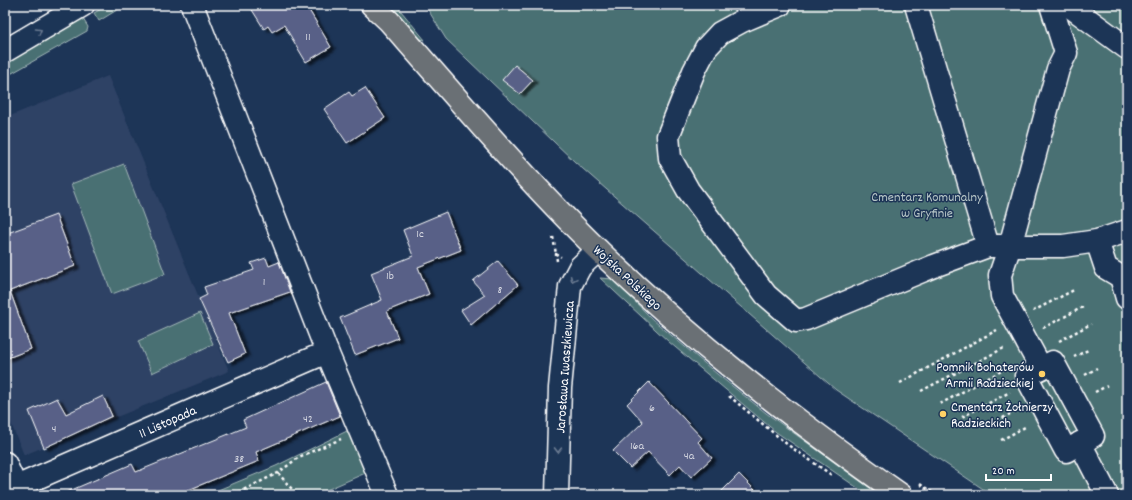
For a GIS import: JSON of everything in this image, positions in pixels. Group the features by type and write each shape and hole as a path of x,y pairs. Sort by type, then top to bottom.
{"main road":[{"name":"Wojska Polskiego","path":"372,5 385,13 517,164 598,250 668,314 749,384 816,435 908,488"}],"street":[{"path":"5,51 83,5"},
{"path":"192,5 327,352 387,495"},
{"path":"780,5 742,21 720,34 706,48 694,71 668,136 670,158 688,190 766,295 796,321 806,319 934,266 988,246 1063,246 1097,241 1127,231"},
{"path":"916,5 988,246"},
{"path":"1039,391 1053,362 1093,436 1066,451 1039,391 1020,329 1002,296 1000,275 1010,246 1058,69 1066,53 1051,5"},
{"path":"1068,5 1127,48"},
{"path":"1097,241 1106,268 1124,276 1127,298"},
{"name":"Jarosława Iwaszkiewicza","path":"557,495 560,388 570,286 580,267 598,250"},
{"name":"11 Listopada","path":"18,491 327,352"},
{"path":"1080,443 1107,495"},
{"path":"5,463 18,491"}],"path":[{"path":"920,391 1020,329 1074,290"},
{"path":"900,383 1020,329 1083,307"},
{"path":"962,417 1039,391"},
{"path":"986,427 1039,391"},
{"path":"1001,440 1039,391"},
{"path":"233,495 278,473 299,457 360,431"},
{"path":"278,473 297,495"},
{"path":"908,488 936,495"}],"shaded area":[{"path":"108,76 229,371 24,455 5,409 5,118"}],"green space":[{"path":"108,5 125,5 99,21 94,13"},
{"path":"391,5 396,5 425,40 420,39"},
{"name":"Cmentarz Komunalny w Gryfinie","path":"425,5 1127,5 1127,495 992,495 836,390 575,162 446,39"},
{"path":"78,17 83,19 88,27 87,31 5,77 5,62"},
{"path":"124,164 165,274 112,294 71,184"},
{"path":"600,278 613,279 652,319 717,374 766,413 880,495 868,495 776,432 669,342"},
{"path":"200,313 213,344 152,373 138,341"},
{"path":"351,429 370,471 315,495 206,495 276,466"}],"building":[{"path":"249,5 306,5 331,47 306,62 284,25 272,32 268,26 264,29"},
{"path":"515,65 533,80 520,94 502,80"},
{"path":"365,88 385,118 347,143 324,109 349,92 352,96"},
{"path":"446,212 461,250 418,267 429,294 387,311 398,338 355,355 340,318 382,300 371,273 413,256 403,230"},
{"path":"56,215 75,266 10,291 31,349 5,359 5,234"},
{"path":"266,258 269,266 279,262 290,292 229,313 245,354 228,362 199,299 207,295 204,287 254,270 251,263"},
{"path":"498,261 518,285 471,325 461,310 485,295 473,281"},
{"path":"326,382 340,416 256,452 259,461 176,495 60,495 132,464 136,472 246,427 243,420"},
{"path":"649,382 702,438 698,442 712,458 691,477 680,465 670,475 648,452 630,468 613,451 643,422 627,404"},
{"path":"103,396 112,416 44,448 29,411 57,398 66,414"},
{"path":"739,474 760,495 718,495"}],"place":[{"name":"Pomnik Bohaterów Armii Radzieckiej","path":"1042,374"},
{"name":"Cmentarz Żołnierzy Radzieckich","path":"943,414"}]}
